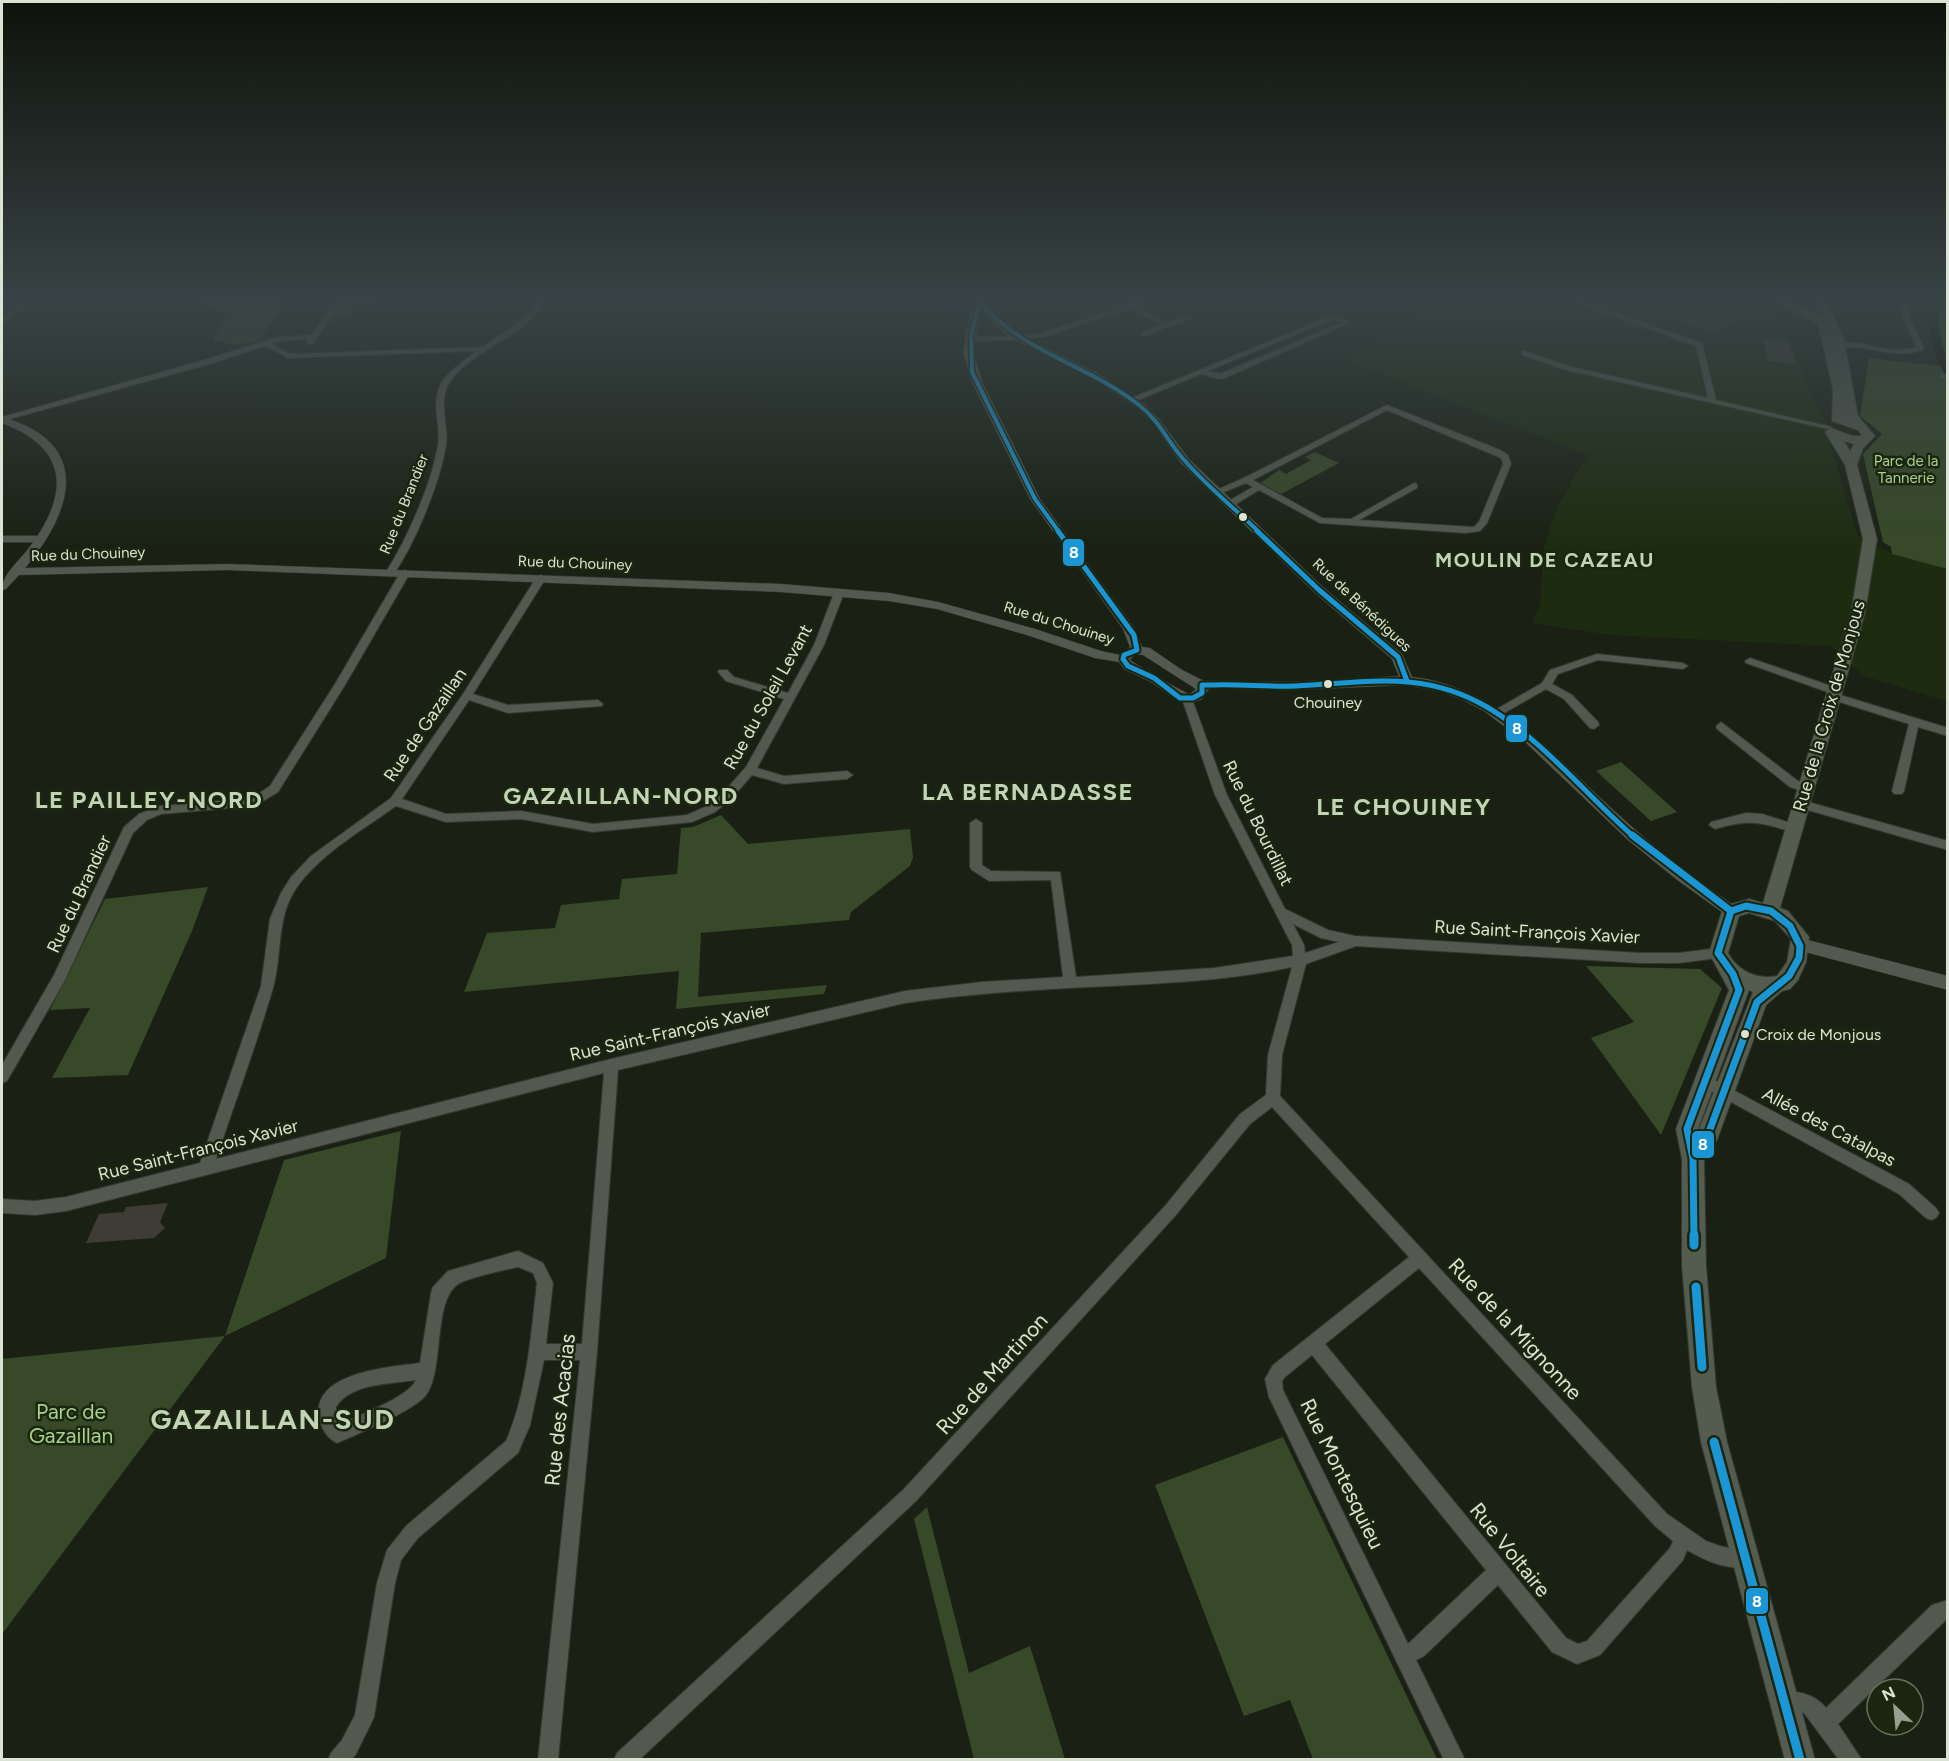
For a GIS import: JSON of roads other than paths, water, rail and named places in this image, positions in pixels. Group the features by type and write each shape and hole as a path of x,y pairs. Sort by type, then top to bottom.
{"main road":[{"path":"1833,427 1840,408 1836,381"},
{"path":"1848,381 1852,416 1869,433 1868,438 1857,447 1851,465"},
{"path":"1833,427 1859,425"},
{"path":"1833,427 1851,440 1864,440"},
{"name":"Rue de la Croix de Monjous","path":"1770,911 1858,613 1870,539 1851,465 1833,427"},
{"path":"1693,1159 1706,1140 1758,1000 1789,978 1800,944 1796,930 1770,911 1749,906 1731,911 1718,953 1733,974 1739,990 1687,1129 1693,1159 1694,1266 1704,1387 1714,1442 1744,1559 1800,1760"},
{"path":"1733,974 1753,984 1775,986"}],"street":[{"path":"4,420 151,381"},
{"name":"Rue du Brandier","path":"391,572 440,456 443,410 441,394 448,381"},
{"path":"977,381 1035,500 1129,629 1137,650"},
{"name":"Rue de Bénédigues","path":"1104,381 1133,399 1156,421 1185,461 1216,492 1319,590 1398,657 1407,681 1451,690 1495,713 1540,748 1605,810 1656,854 1731,911"},
{"path":"1133,399 1180,381"},
{"path":"1627,381 1833,427"},
{"path":"1708,381 1713,401"},
{"path":"1216,492 1247,480 1388,407 1505,457 1507,464 1483,524 1477,529 1355,523 1313,517 1247,480"},
{"path":"2,587 41,538 56,512 62,475 57,459 37,437 4,420"},
{"path":"1355,523 1355,519 1414,486"},
{"path":"1230,504 1259,487"},
{"path":"2,539 41,538"},
{"name":"Rue du Chouiney","path":"16,572 227,567 541,578 890,597 957,610 1059,640 1099,656 1123,659"},
{"name":"Rue du Brandier","path":"2,1077 59,978 128,830 143,817 160,810 255,802 274,789 340,685 405,573"},
{"name":"Rue de Gazaillan","path":"206,1168 267,986 276,919 285,896 295,880 315,859 396,801 467,696 541,578"},
{"name":"Rue du Soleil Levant","path":"396,801 447,818 521,814 581,827 610,827 688,819 703,814 727,796 750,770 819,645 839,593"},
{"path":"1202,685 1202,693 1186,699 1180,698 1154,678 1128,666 1123,659 1128,651 1146,651 1178,673 1202,685 1296,686 1407,681"},
{"path":"1495,713 1546,685 1554,672 1597,657 1683,666"},
{"path":"1750,662 1914,723 1947,732"},
{"path":"723,672 730,680 790,697"},
{"path":"1546,685 1568,697 1594,725"},
{"path":"467,696 508,709 598,704"},
{"name":"Rue du Bourdillat","path":"1186,699 1221,795 1298,945 1300,962"},
{"path":"1898,791 1914,723"},
{"path":"1721,726 1794,784 1805,788"},
{"path":"750,770 784,780 847,776"},
{"path":"1801,804 1947,846"},
{"path":"1715,825 1744,816 1764,817 1793,828"},
{"path":"976,823 976,867 989,876 1056,875 1070,983"},
{"name":"Rue Saint-François Xavier","path":"1281,912 1325,934 1354,941 1640,958 1679,958 1718,953"},
{"name":"Rue Saint-François Xavier","path":"2,1206 35,1208 66,1204 612,1065 905,997 954,989 1151,980 1300,962 1354,941"},
{"path":"1800,944 1947,983"},
{"path":"1273,1098 1275,1055 1300,962"},
{"name":"Rue des Acacias","path":"548,1760 588,1352 612,1065"},
{"name":"Allée des Catalpas","path":"1705,1081 1904,1189 1931,1213"},
{"name":"Rue de la Mignonne","path":"1273,1098 1661,1520 1683,1538 1725,1559 1744,1559"},
{"name":"Rue de Martinon","path":"624,1760 910,1495 963,1441 1170,1212 1245,1119 1273,1098"},
{"name":"Rue Montesquieu","path":"1419,1258 1279,1371 1273,1379 1275,1391 1455,1760"},
{"path":"338,1760 349,1747 364,1717 386,1582 393,1556 412,1532 512,1447 522,1425 537,1352 545,1283 538,1268 518,1259 454,1278 439,1293 427,1370 421,1389 410,1399 337,1434 328,1425 326,1413 332,1398 347,1386 427,1370"},
{"name":"Rue Voltaire","path":"1313,1343 1558,1645 1578,1654 1593,1648 1677,1554 1683,1538"},
{"path":"537,1352 588,1352"},
{"path":"1405,1656 1417,1649 1499,1571"},
{"path":"1826,1722 1939,1612 1947,1609"},
{"path":"1785,1702 1808,1704 1826,1722 1852,1760"}],"place":[{"name":"Chouiney","path":"1328,684"},
{"name":"Croix de Monjous","path":"1745,1034"}],"district":[{"name":"MOULIN DE CAZEAU","path":"1545,560"},
{"name":"LA BERNADASSE","path":"1028,792"},
{"name":"GAZAILLAN-NORD","path":"621,796"},
{"name":"LE PAILLEY-NORD","path":"149,800"},
{"name":"LE CHOUINEY","path":"1404,807"},
{"name":"GAZAILLAN-SUD","path":"273,1419"}],"park label":[{"name":"Parc de la Tannerie","path":"1906,470"},
{"name":"Parc de Gazaillan","path":"71,1424"}]}
